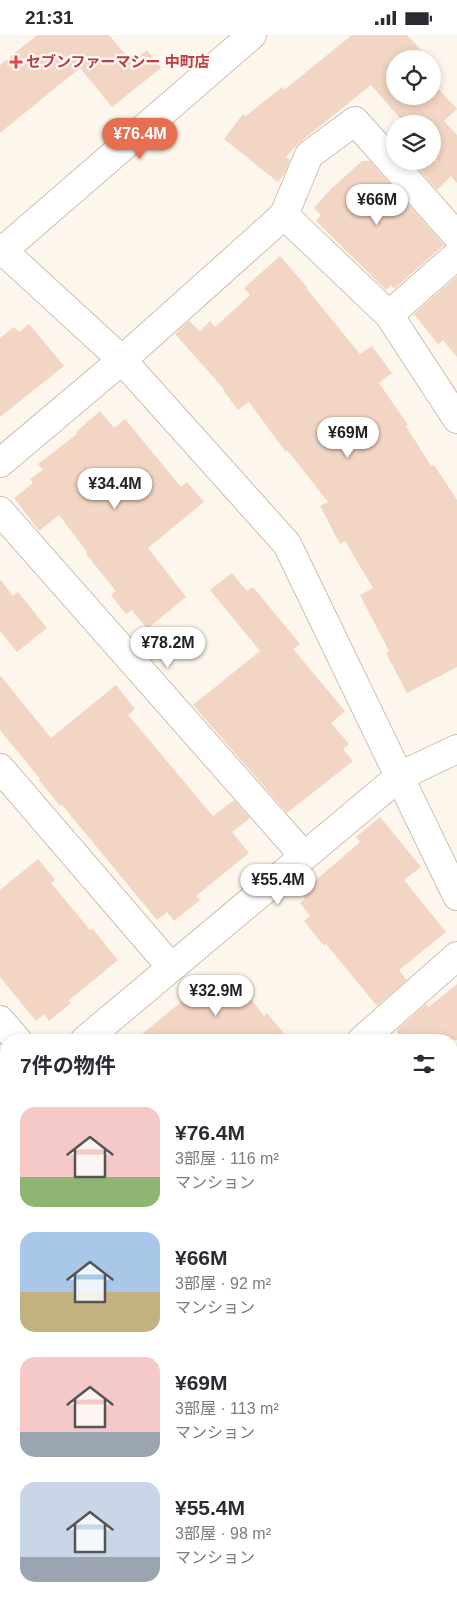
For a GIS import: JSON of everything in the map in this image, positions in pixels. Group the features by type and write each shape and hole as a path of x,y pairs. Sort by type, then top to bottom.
{"street":[{"path":"252,35 1,250 122,360 287,544 457,896"},
{"path":"0,463 122,360 284,215 309,155 355,121 457,236"},
{"path":"284,215 389,315 457,419"},
{"path":"389,315 457,255"},
{"path":"0,511 304,856"},
{"path":"92,1034 400,776 457,749"},
{"path":"0,768 171,967"},
{"path":"369,1034 457,956"},
{"path":"0,1020 12,1034"}],"building":[{"path":"37,35 109,35 129,59 132,57 134,60 147,50 161,68 112,107 80,68 0,133 0,65"},
{"path":"352,35 407,35 421,50 386,50 386,102 371,85 299,143 286,157 290,160 285,173 278,182 224,139 243,114 246,116 282,87 284,90"},
{"path":"441,92 457,109 444,121 457,135 457,183 451,176 437,190 420,170 441,170 441,115 397,115 388,105 441,105"},
{"path":"362,161 370,161 444,245 394,289 391,285 386,290 316,221 321,215 314,208 330,190"},
{"path":"280,256 360,354 372,346 392,373 379,383 408,425 406,426 431,466 434,465 457,500 457,667 407,693 386,653 389,651 360,595 373,588 345,541 340,544 320,506 328,502 288,451 286,452 249,402 238,410 224,389 175,334 189,321 200,331 210,321 215,327 250,295 244,288"},
{"path":"457,276 457,357 443,340 438,344 414,314"},
{"path":"29,324 64,366 0,417 0,338 14,327 19,332"},
{"path":"100,411 114,428 125,419 181,487 187,482 204,502 148,548 186,597 147,629 132,610 126,614 111,595 116,591 86,554 87,552 59,515 39,531 14,498 33,483 30,479 43,470 38,464 77,434 76,432"},
{"path":"232,573 247,591 253,587 300,644 293,649 345,711 331,723 349,744 343,749 353,761 287,813 193,705 260,651 210,590"},
{"path":"0,579 13,596 18,592 47,628 17,652 0,631"},
{"path":"0,675 51,738 116,685 135,709 128,715 213,816 234,800 250,818 232,832 249,853 196,896 200,900 174,921 167,912 157,920 62,805 60,806 0,730"},
{"path":"380,817 421,867 404,880 446,932 399,970 407,980 377,1006 326,944 324,946 304,921 310,916 300,903 305,899 301,893 360,842 356,837"},
{"path":"38,859 55,880 51,883 118,960 68,1001 71,1003 49,1021 44,1014 36,1021 0,977 0,890"},
{"path":"220,975 225,981 233,975 264,1016 267,1013 284,1034 142,1034 204,983 207,986"},
{"path":"457,984 457,1034 399,1034 396,1031 426,1004 429,1007"}],"place":[{"name":"セブンファーマシー 中町店","path":"16,62"}]}
